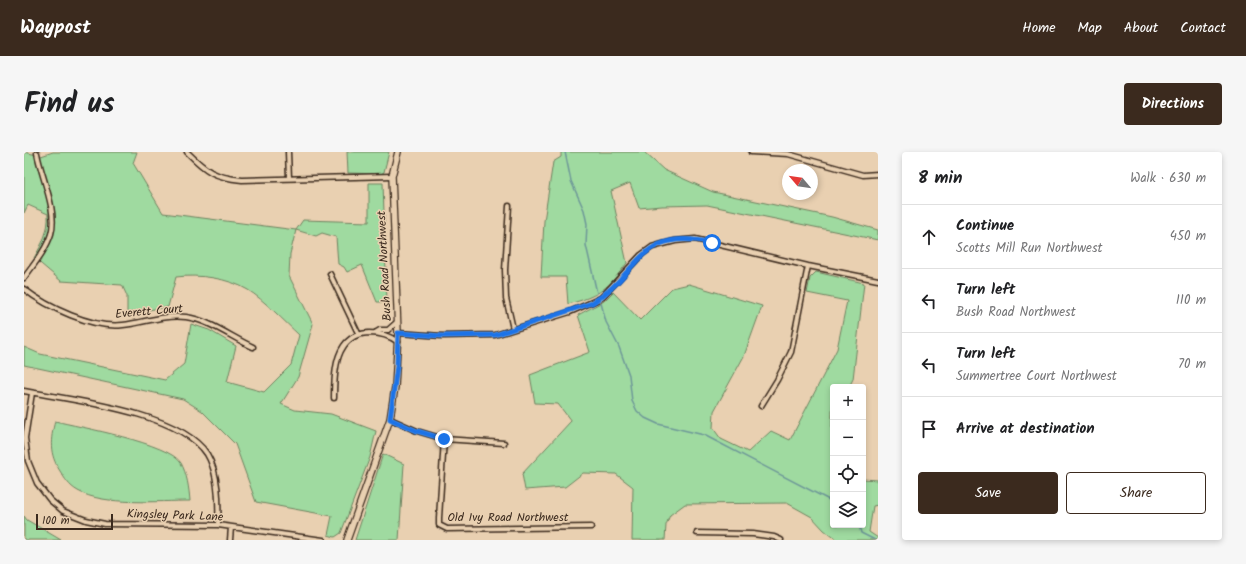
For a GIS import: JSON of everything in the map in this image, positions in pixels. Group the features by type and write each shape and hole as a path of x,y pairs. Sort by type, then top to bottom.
{"street":[{"path":"187,152 202,167 222,178 242,180 392,176"},
{"path":"288,152 289,178"},
{"name":"Bush Road Northwest","path":"347,540 390,419 397,366 398,333 392,176 398,152"},
{"path":"751,152 788,154 863,175 878,174"},
{"path":"24,278 45,249 52,233 53,215 37,153"},
{"path":"509,206 505,270 506,298 513,329"},
{"path":"398,333 442,336 495,335 592,303 601,298 641,256 652,247 674,240 695,239 808,266 878,280"},
{"path":"761,406 777,380 791,352 808,266"},
{"path":"330,274 358,334"},
{"name":"Everett Court","path":"24,289 44,304 58,311 95,322 120,326 165,317 186,317 204,322 253,347"},
{"path":"375,333 380,330 388,330 397,322"},
{"path":"334,398 335,373 339,354 345,343 358,334 375,333 390,335 398,342"},
{"path":"24,391 114,408 172,426 190,436 207,454 216,478 218,525"},
{"name":"Kingsley Park Lane","path":"32,393 25,438 28,461 37,483 50,500 63,511 86,520 105,524 218,525 323,540"},
{"path":"390,419 417,431 444,439 504,443"},
{"name":"Old Ivy Road Northwest","path":"444,439 438,518 439,525 442,527 447,529 591,527"},
{"path":"230,540 231,527"},
{"path":"697,533 753,534 781,540"}],"green space":[{"path":"24,152 41,156 53,152 137,152 133,163 163,213 296,230 290,254 289,276 313,324 298,377 281,404 295,410 331,414 376,431 370,457 341,533 335,537 328,535 332,516 256,502 235,444 202,411 183,399 24,365 24,347 40,354 165,380 184,364 191,324 209,330 236,346 227,382 264,392 291,365 299,335 254,294 232,282 194,276 176,277 168,307 127,313 127,296 122,285 61,281 34,258 46,232 48,214 28,205 24,213"},
{"path":"347,152 389,152 384,172 381,174 348,173"},
{"path":"561,152 644,152 664,170 713,192 832,217 878,230 878,240 707,205 639,208 630,183 611,191 627,263 614,279 602,290 588,298 568,304 566,277 541,277 544,221 553,162 561,157"},
{"path":"369,183 383,183 387,302 377,302 362,265 347,272 344,267 338,264 336,237 322,233 316,236 296,230 303,220 369,222"},
{"path":"816,272 864,283 853,379 850,384 830,384 830,528 866,528 866,479 878,480 878,505 873,506 869,532 878,538 878,540 837,540 824,530 812,517 787,503 685,504 670,515 666,525 665,540 632,540 633,487 616,474 583,473 565,487 525,490 522,474 571,421 558,404 535,403 530,375 590,352 578,315 604,301 613,292 640,320 672,288 689,284 762,306 744,356 714,411 713,428 721,439 748,452 771,431 790,440 837,349 847,301 807,293 810,278"},
{"path":"55,421 122,437 160,449 173,456 181,463 185,472 190,501 117,501 89,496 78,491 66,480 56,465 52,453 51,441"},
{"path":"383,454 404,464 399,540 355,540"},
{"path":"24,516 27,520 61,540 24,540"}],"waterway":[{"path":"565,152 571,181 584,210 587,224 586,245 597,293"},
{"path":"601,303 606,322 619,347 629,375 632,401 637,411 645,418 658,424 704,435 830,500"},
{"path":"860,528 861,533 875,540"}],"route":[{"path":"444,439 417,431 390,419 397,366 398,333 442,336 495,335 530,323 570,312 601,298 641,256 652,247 674,240 695,239 712,243"}]}
